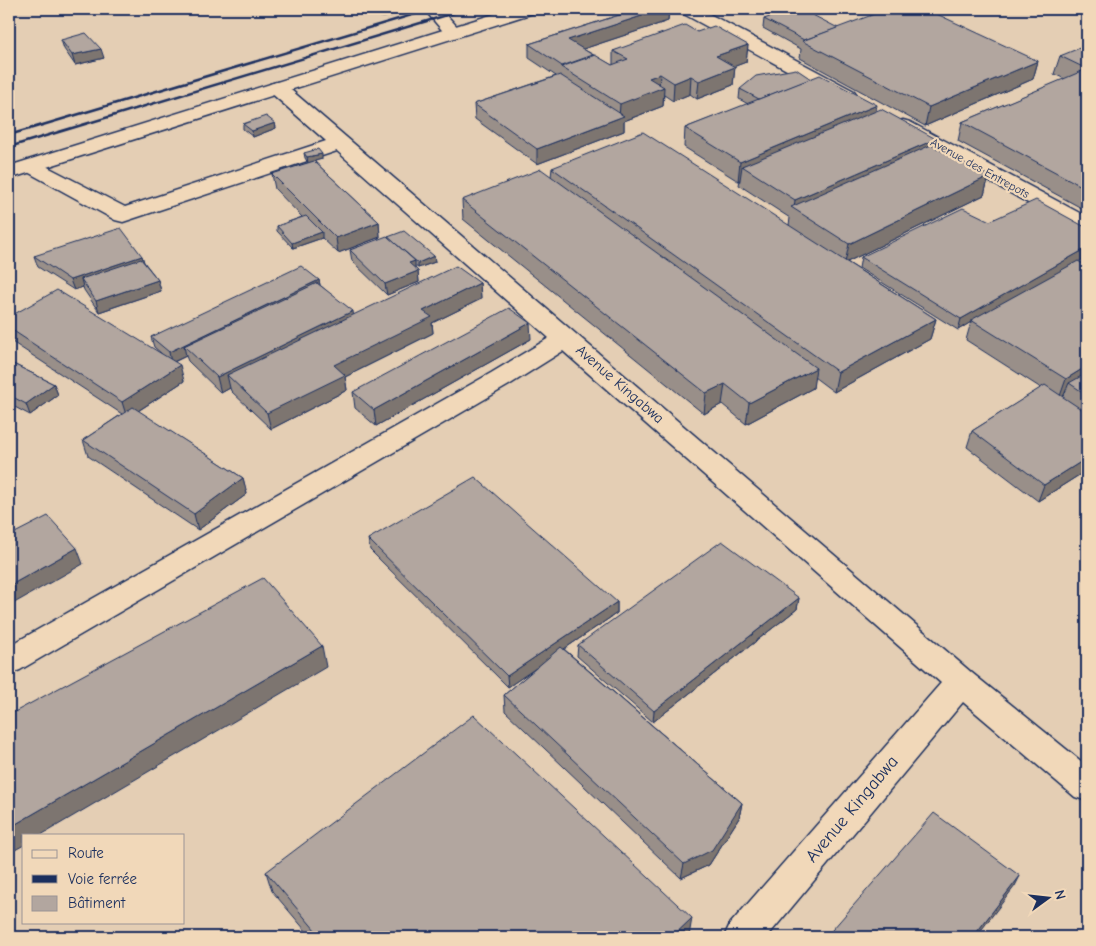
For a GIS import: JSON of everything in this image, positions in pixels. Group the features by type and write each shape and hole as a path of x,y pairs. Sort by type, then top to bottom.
{"street":[{"path":"365,9 395,9"},
{"path":"432,9 453,32"},
{"path":"9,173 527,9"},
{"path":"688,9 862,103"},
{"name":"Avenue Kingabwa","path":"277,88 961,682 1087,786"},
{"name":"Avenue des Entrepots","path":"888,118 1087,226"},
{"path":"31,166 124,215 340,143"},
{"path":"9,661 138,585 500,379 566,338"},
{"name":"Avenue Kingabwa","path":"743,937 961,682"}],"building":[{"path":"638,9 663,9 568,40 593,55 562,66 529,44"},
{"path":"792,9 801,9 838,28 804,40 764,19"},
{"path":"888,9 926,9 1038,61 929,107 802,41"},
{"path":"685,25 697,32 714,26 748,45 716,56 735,67 699,81 691,76 674,83 660,74 649,78 664,87 620,104 561,67 595,55 612,65 628,59 613,51"},
{"path":"86,33 101,49 72,55 61,40"},
{"path":"1082,47 1087,49 1087,69 1060,56"},
{"path":"796,69 811,79 759,99 740,89 756,76"},
{"path":"1087,69 1087,189 962,122"},
{"path":"560,75 624,116 537,149 474,104"},
{"path":"820,75 877,105 740,162 685,128"},
{"path":"881,109 936,139 795,200 742,166"},
{"path":"266,116 275,123 252,131 243,124"},
{"path":"643,132 936,319 838,372 552,168"},
{"path":"931,145 989,176 849,244 791,207"},
{"path":"318,149 322,154 307,157 304,153"},
{"path":"314,161 379,222 336,238 272,174"},
{"path":"541,169 816,368 749,403 725,384 706,393 462,200"},
{"path":"1036,200 1087,228 1087,248 961,319 861,257 963,208 990,221"},
{"path":"306,216 322,232 292,243 277,226"},
{"path":"121,228 142,256 70,280 34,256"},
{"path":"404,231 434,256 418,263 388,237"},
{"path":"387,236 415,261 409,263 418,271 385,284 350,250"},
{"path":"141,259 158,280 96,301 81,279"},
{"path":"1078,261 1087,266 1087,366 1066,379 971,320"},
{"path":"301,266 319,280 169,352 151,337"},
{"path":"456,266 480,283 423,311 432,317 334,365 345,375 267,413 227,375"},
{"path":"317,283 353,311 217,377 184,346"},
{"path":"57,290 180,365 122,402 9,328 9,317"},
{"path":"509,308 530,323 374,410 353,392"},
{"path":"9,362 54,384 26,404 9,395"},
{"path":"1087,373 1087,395 1069,383"},
{"path":"1045,385 1087,413 1087,458 1044,485 972,431"},
{"path":"133,407 243,478 194,514 83,440"},
{"path":"475,477 617,602 507,676 368,539"},
{"path":"48,516 77,548 9,586 9,536"},
{"path":"722,541 799,598 654,711 578,645"},
{"path":"263,578 322,646 9,828 9,715"},
{"path":"561,647 742,803 712,850 684,864 504,695"},
{"path":"474,715 692,918 672,937 321,937 266,872"},
{"path":"934,813 1020,876 973,937 826,937"}],"railway":[{"path":"9,135 432,9"},
{"path":"9,147 467,9"}]}
